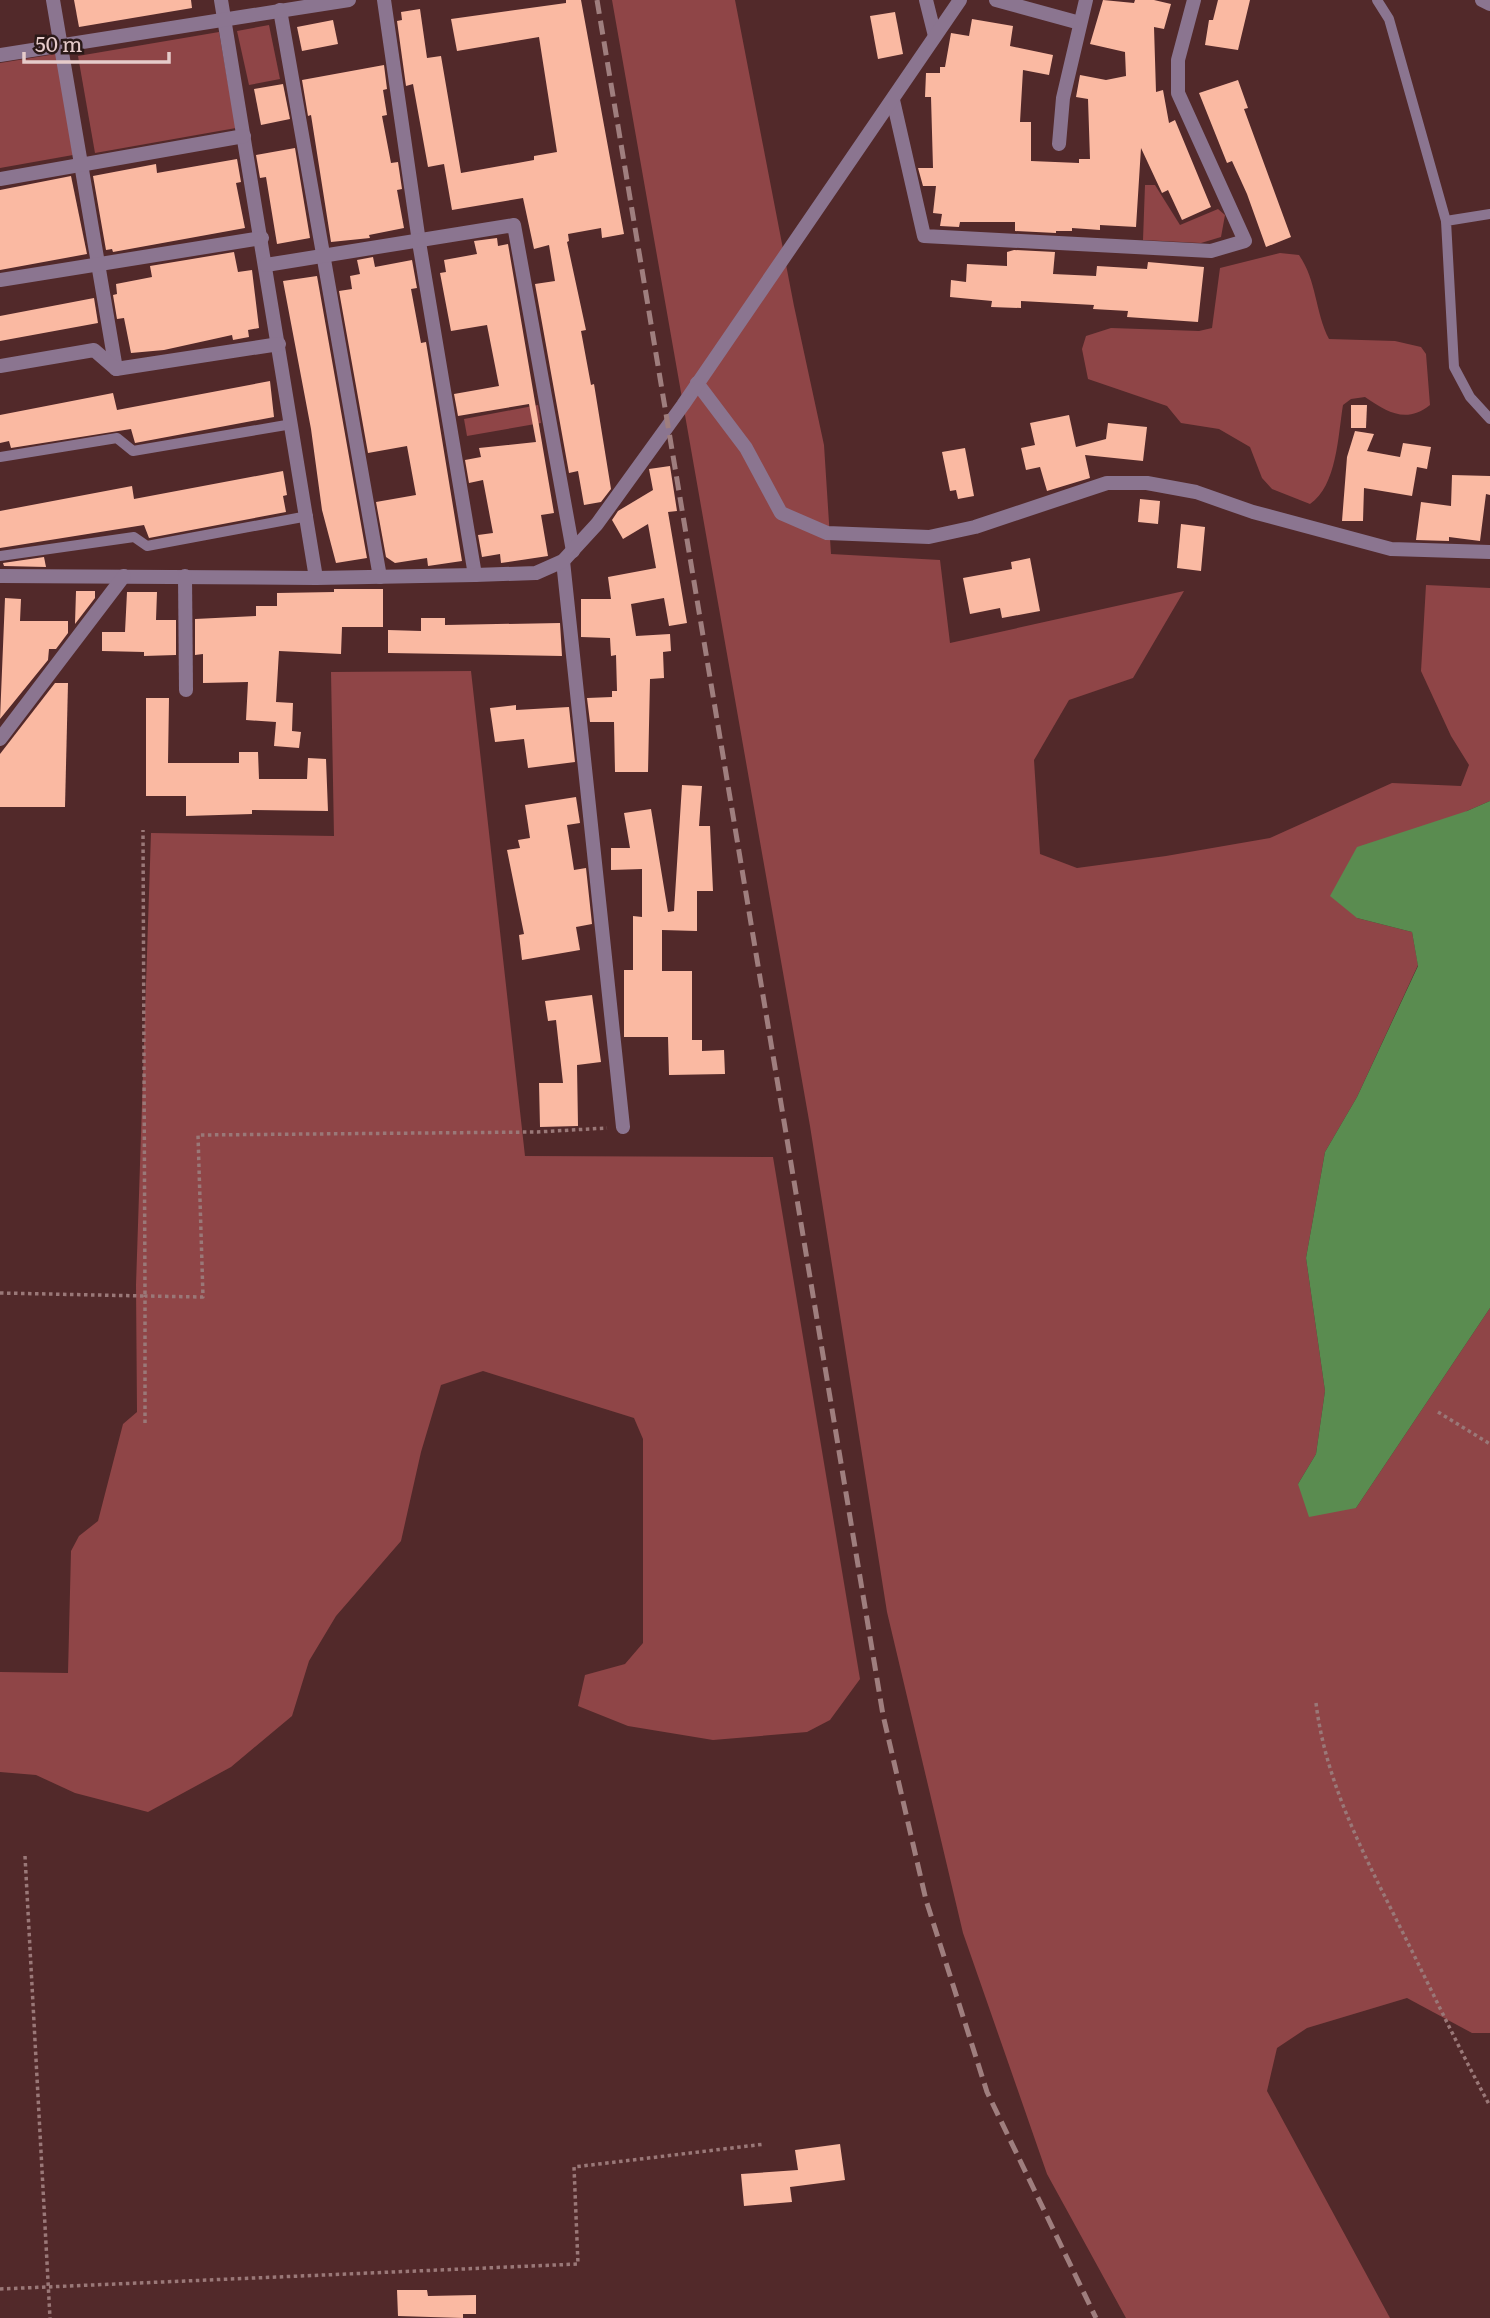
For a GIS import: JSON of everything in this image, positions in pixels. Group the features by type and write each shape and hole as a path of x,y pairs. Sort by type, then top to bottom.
{"street":[{"path":"53,0 116,369"},
{"path":"221,0 316,578"},
{"path":"0,54 349,0"},
{"path":"384,0 419,242 475,575"},
{"path":"926,0 935,36"},
{"path":"0,576 316,578 536,573 568,556 597,524 697,383 960,0"},
{"path":"996,0 1080,23"},
{"path":"1059,144 1063,98 1086,0"},
{"path":"893,100 924,236 1210,251 1245,241 1178,93 1178,60 1194,0"},
{"path":"1482,0 1490,4"},
{"path":"280,10 380,577"},
{"path":"0,178 244,136"},
{"path":"266,265 514,225 568,556 623,1127"},
{"path":"0,280 262,238"},
{"path":"0,366 94,350 116,369 279,344"},
{"path":"697,383 746,448 781,513 827,533 929,537 975,527 1107,483 1147,483 1196,492 1253,512 1391,549 1490,552"},
{"path":"0,739 124,576"},
{"path":"186,576 186,690"}],"lane":[{"path":"1377,0 1389,19 1446,221 1454,367 1470,397 1490,419"},
{"path":"1446,221 1490,214"},
{"path":"0,457 117,438 133,451 292,424"},
{"path":"0,556 134,537 146,546 307,516"}],"path":[{"path":"143,830 145,1423"},
{"path":"0,1293 203,1297 198,1135 537,1132 623,1127"},
{"path":"1438,1412 1490,1444"},
{"path":"1316,1703 1319,1725 1337,1791 1355,1837 1490,2106"},
{"path":"25,1856 46,2286 50,2318"},
{"path":"0,2289 578,2264 574,2167 765,2144"}],"shaded area":[{"path":"612,0 735,0 794,306 824,445 831,554 940,560 950,643 1184,591 1133,678 1069,700 1034,760 1040,854 1077,868 1166,856 1270,838 1392,783 1461,786 1469,765 1451,736 1421,671 1426,585 1490,588 1490,801 1467,811 1357,918 1412,932 1418,965 1357,1097 1325,1152 1306,1258 1325,1391 1316,1454 1298,1484 1356,1508 1490,1308 1490,2033 1472,2033 1407,1998 1307,2028 1277,2048 1267,2091 1390,2318 1126,2318 1047,2174 963,1933 887,1612 810,1126"},
{"path":"269,25 280,79 249,85 237,31"},
{"path":"219,32 236,128 95,153 78,56"},
{"path":"56,54 73,155 0,168 0,63"},
{"path":"1145,185 1155,185 1180,225 1218,209 1225,215 1221,237 1201,243 1143,240"},
{"path":"1280,253 1299,255 1305,265 1329,339 1395,341 1421,347 1426,354 1430,405 1421,411 1397,414 1365,397 1351,399 1343,405 1331,473 1319,496 1310,504 1272,489 1262,478 1250,447 1219,429 1181,423 1167,406 1088,379 1082,349 1086,336 1111,328 1199,331 1212,328 1220,268"},
{"path":"538,405 541,423 467,436 464,419"},
{"path":"471,671 525,1156 773,1157 860,1679 830,1720 807,1732 713,1740 628,1726 578,1706 585,1675 625,1664 643,1643 643,1439 634,1418 483,1371 441,1385 421,1452 401,1541 336,1616 309,1661 292,1716 231,1767 148,1812 75,1793 36,1775 0,1772 0,1672 68,1673 71,1551 79,1536 98,1521 123,1424 137,1412 136,1285 151,833 334,836 331,672"},
{"path":"1490,801 1490,1308 1356,1508 1309,1517 1298,1484 1316,1454 1325,1391 1306,1258 1325,1152 1357,1097 1418,966 1412,932 1357,918 1330,896 1357,847"}],"building":[{"path":"74,0 191,0 192,8 79,27"},
{"path":"566,0 581,0 624,234 602,238 601,228 568,234 567,242 586,330 581,331 591,385 594,384 611,489 601,502 584,505 578,471 569,473 535,284 555,281 549,245 534,249 523,198 452,210 444,164 428,167 413,84 406,86 397,21 402,20 401,12 420,9 427,58 441,56 461,173 534,160 534,156 557,152 539,37 457,51 451,19 566,3"},
{"path":"1103,0 1134,3 1135,0 1154,0 1171,4 1164,29 1154,27 1156,92 1163,90 1169,123 1175,120 1211,207 1182,220 1168,190 1162,193 1141,148 1136,227 1100,225 1100,230 1072,228 1072,231 1056,233 1015,231 1015,222 960,222 959,227 940,226 942,214 933,213 936,186 923,186 918,168 933,168 931,97 925,97 926,73 940,73 940,67 945,67 951,33 969,36 972,19 1013,26 1010,46 1053,55 1049,75 1023,70 1020,122 1031,122 1031,161 1079,163 1079,159 1090,159 1088,99 1076,97 1080,75 1106,80 1126,76 1125,52 1090,44"},
{"path":"1218,0 1250,0 1238,50 1205,45 1209,20 1213,20"},
{"path":"895,12 903,54 878,59 870,16"},
{"path":"333,20 338,44 302,51 297,27"},
{"path":"384,65 387,89 383,90 387,115 382,116 391,163 398,162 402,189 397,190 404,228 369,235 370,238 331,242 311,115 308,116 302,80"},
{"path":"1238,80 1248,108 1244,109 1291,237 1266,247 1247,194 1232,161 1227,163 1199,93"},
{"path":"283,84 290,119 261,125 254,89"},
{"path":"295,148 310,238 277,244 266,177 260,178 256,155"},
{"path":"237,159 241,182 236,183 245,228 113,252 112,249 106,250 93,176 156,164 157,173"},
{"path":"71,176 87,254 0,270 0,190"},
{"path":"497,238 498,246 508,244 554,513 541,515 548,556 501,563 500,554 482,557 478,535 493,533 483,480 469,483 465,460 481,457 479,448 536,442 529,404 458,416 454,394 499,386 487,325 451,331 440,273 446,272 444,260 477,254 474,241"},
{"path":"234,252 238,272 252,270 259,328 248,330 249,337 233,340 232,335 164,350 131,353 124,318 117,319 113,295 117,294 116,284 152,277 150,266"},
{"path":"1007,252 1055,252 1053,274 1096,276 1097,266 1147,269 1148,262 1204,267 1198,322 1127,317 1128,311 1093,309 1094,305 1021,301 1021,308 991,307 992,301 950,297 951,280 966,282 967,264 1007,266"},
{"path":"373,257 375,267 412,260 417,288 411,289 421,343 426,342 462,561 428,566 427,558 395,563 386,557 376,502 416,495 407,446 368,453 339,291 352,289 350,276 360,274 357,260"},
{"path":"317,276 367,558 336,563 322,510 311,429 283,281"},
{"path":"94,298 98,323 0,341 0,316"},
{"path":"270,381 274,417 135,443 131,429 11,448 9,441 0,443 0,415 113,393 117,410"},
{"path":"1351,405 1367,405 1366,428 1351,428"},
{"path":"1069,415 1076,447 1106,439 1108,423 1147,427 1143,461 1085,455 1090,478 1047,491 1040,467 1026,470 1021,448 1035,445 1030,423"},
{"path":"1355,431 1374,434 1367,451 1400,457 1403,443 1431,447 1427,469 1417,467 1412,496 1364,488 1363,521 1342,521 1347,457"},
{"path":"965,448 974,496 958,499 956,490 950,491 942,452"},
{"path":"670,466 677,511 668,512 687,623 669,626 664,598 631,604 636,636 670,634 671,651 663,652 664,678 650,679 648,772 615,772 614,722 590,722 587,698 612,697 612,691 617,691 616,655 611,656 610,638 581,637 581,599 611,599 608,577 656,568 648,524 623,539 612,520 618,511 653,490 649,469"},
{"path":"283,471 287,495 283,496 286,512 149,538 144,525 0,548 0,511 132,486 134,499"},
{"path":"1452,475 1490,476 1490,495 1486,494 1480,541 1449,537 1449,541 1416,540 1421,502 1451,506"},
{"path":"1140,499 1160,501 1158,524 1138,522"},
{"path":"1181,524 1205,527 1201,571 1177,568"},
{"path":"44,557 46,567 4,566 3,563"},
{"path":"1030,558 1040,611 1002,618 1000,608 970,614 963,578 1012,569 1011,562"},
{"path":"334,589 383,589 383,627 342,627 341,654 279,651 276,702 293,703 292,731 301,732 299,748 274,746 276,722 246,720 248,682 203,683 203,654 195,655 195,619 256,616 256,606 277,606 277,593 334,592"},
{"path":"76,591 95,591 95,598 75,624"},
{"path":"127,592 157,592 156,620 176,620 176,655 144,656 144,652 102,651 102,632 125,632"},
{"path":"5,598 21,599 20,621 68,621 68,633 56,649 49,649 48,660 0,719"},
{"path":"421,618 445,618 445,625 560,623 562,656 388,653 388,630 421,631"},
{"path":"55,683 68,683 65,807 0,807 0,754"},
{"path":"146,698 169,698 168,763 239,763 239,752 258,752 259,779 307,779 308,758 326,759 328,811 252,810 252,814 186,816 186,796 146,796"},
{"path":"516,705 516,710 569,707 575,762 528,768 524,739 495,742 490,708"},
{"path":"682,785 702,786 699,826 710,826 713,891 697,891 697,931 662,930 662,971 692,971 692,1040 702,1040 702,1051 724,1050 725,1074 669,1075 668,1037 624,1037 624,970 633,970 633,916 642,917 642,869 611,870 611,848 630,848 624,813 651,809 668,912 674,911"},
{"path":"576,797 580,823 567,825 574,870 586,868 592,924 576,927 580,950 522,960 519,935 524,934 507,850 520,848 518,840 530,838 525,805"},
{"path":"592,995 601,1062 577,1065 578,1126 540,1127 539,1083 563,1083 556,1020 548,1021 545,1001"},
{"path":"840,2144 845,2180 790,2187 792,2202 744,2206 741,2174 798,2170 795,2150"},
{"path":"397,2290 427,2290 428,2296 476,2295 476,2314 463,2314 463,2318 398,2316"}],"railway":[{"path":"597,0 883,1715 926,1900 987,2092 1096,2318"}]}
